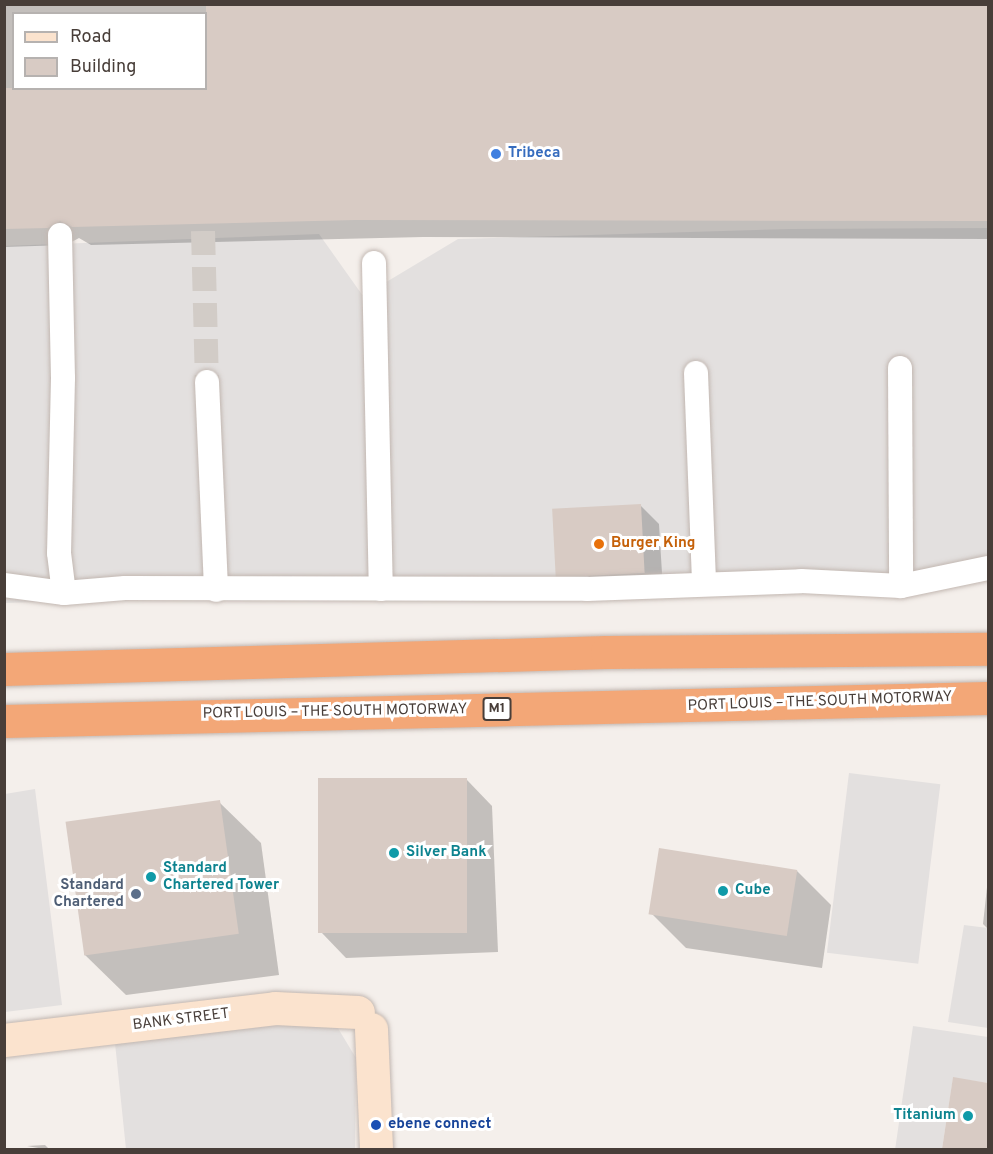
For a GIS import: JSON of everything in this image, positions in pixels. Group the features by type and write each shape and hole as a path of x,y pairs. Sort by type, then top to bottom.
{"highway":[{"path":"4,669 607,652 988,649"},
{"path":"4,661 87,666"},
{"name":"PORT LOUIS – THE SOUTH MOTORWAY","path":"8,722 988,698"}],"street":[{"path":"60,235 63,378 59,553 64,593"},
{"path":"374,263 381,589"},
{"path":"900,368 901,586"},
{"path":"696,373 704,582"},
{"path":"207,382 216,590"},
{"path":"4,585 64,593 126,588 216,590 587,589 704,582 801,581 901,586 988,567"},
{"name":"BANK STREET","path":"4,1040 275,1008 365,1020 376,1149"}],"shaded area":[{"path":"988,228 988,573 5,603 4,246 319,234 363,296 458,239 791,229"},
{"path":"849,773 940,784 918,964 827,953"},
{"path":"35,789 62,1005 5,1012 5,794"},
{"path":"964,925 988,928 988,1028 948,1022"},
{"path":"303,1018 336,1025 356,1058 355,1149 126,1149 115,1043"},
{"path":"913,1026 988,1037 988,1083 953,1078 942,1149 895,1150"}],"building":[{"name":"Tribeca","path":"206,4 988,4 988,221 355,220 72,227 60,221 48,228 4,229 4,88 12,88 12,90 207,90"},
{"name":"Burger King","path":"641,504 645,573 556,578 552,509"},
{"name":"Silver Bank","path":"318,778 467,778 467,933 318,933"},
{"name":"Standard Chartered Tower","path":"220,800 239,934 84,955 66,822"},
{"name":"Cube","path":"659,848 797,870 787,936 649,914"},
{"name":"Titanium","path":"953,1077 988,1083 988,1149 942,1149"}],"tunnel":[{"path":"203,231 207,382"}],"place":[{"name":"Tribeca","path":"496,154"},
{"name":"Burger King","path":"599,544"},
{"name":"Silver Bank","path":"394,853"},
{"name":"Standard Chartered Tower","path":"151,877"},
{"name":"Cube","path":"723,891"},
{"name":"Standard Chartered","path":"136,894"},
{"name":"Titanium","path":"968,1116"},
{"name":"ebene connect","path":"376,1125"}]}
